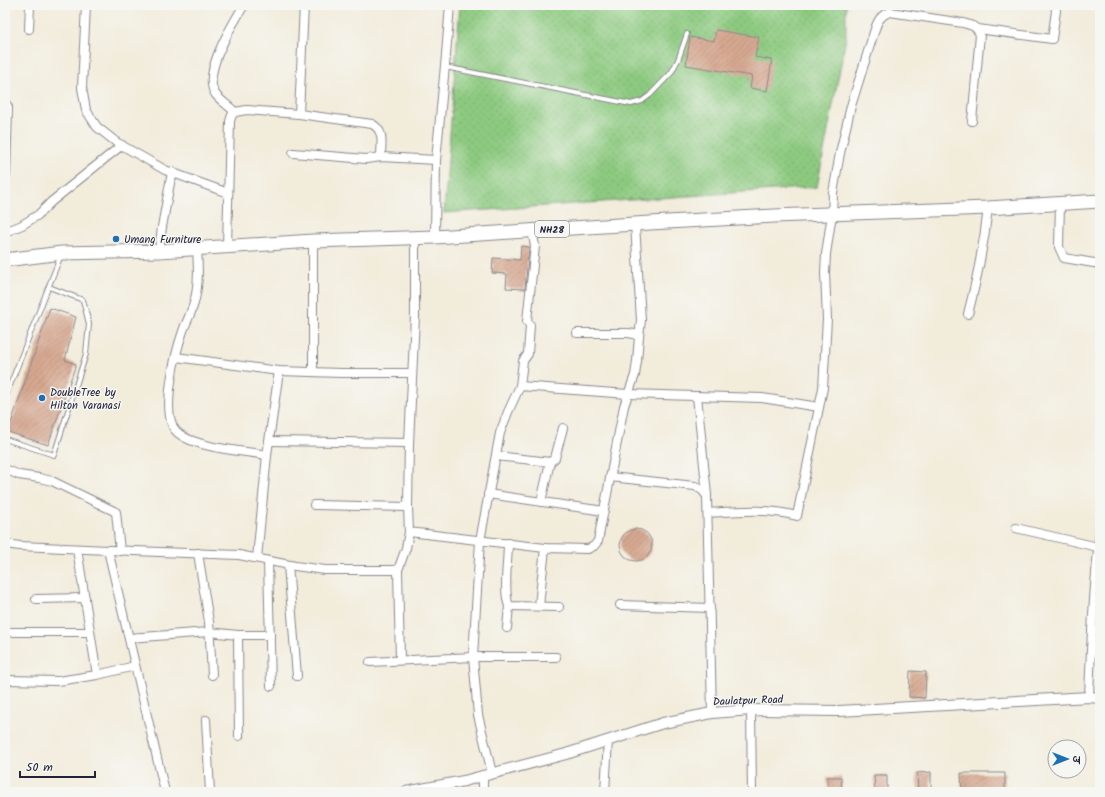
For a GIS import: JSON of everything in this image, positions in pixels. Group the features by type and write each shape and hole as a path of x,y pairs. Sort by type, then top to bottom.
{"highway":[{"name":"NH28","path":"5,260 62,253 159,251 313,241 435,237 635,224 988,208 1100,201"}],"street":[{"path":"29,30 30,5"},
{"path":"86,5 82,88 86,110 97,127 122,145 165,170 228,193"},
{"path":"235,112 216,95 211,82 212,71 229,29 244,5"},
{"path":"299,114 304,5"},
{"path":"435,237 436,160 450,5"},
{"path":"708,513 780,511 797,516 823,388 827,319 825,272 833,193 851,106 879,19 890,9 972,25 978,29 1052,39 1056,11 1055,5"},
{"path":"972,121 980,35 978,29"},
{"path":"5,102 8,107 5,175"},
{"path":"227,247 230,121 235,112 247,110 299,114 372,124 378,127 381,133 381,157"},
{"path":"5,232 22,225 38,215 51,202 122,145"},
{"path":"293,153 366,159 381,157 436,160"},
{"path":"159,251 172,172"},
{"path":"1060,203 1059,246 1064,258 1100,264"},
{"path":"968,314 984,246 988,208"},
{"path":"409,532 545,548 588,549 594,546 598,541 624,406 636,368 641,320 635,224"},
{"path":"484,792 488,774 478,715 473,657 480,541 500,433 520,386 523,361 528,354 530,325 527,321 534,246 532,230"},
{"path":"400,660 398,570 406,548 409,532 408,443 415,316 415,237"},
{"path":"313,241 313,372"},
{"path":"197,248 198,287 195,302 184,330 176,357 168,410 176,431 186,438 209,446 267,455"},
{"path":"577,333 628,333 639,337"},
{"path":"176,357 279,371 412,373"},
{"path":"257,558 267,455 279,371"},
{"path":"520,386 628,394 762,398 819,407"},
{"path":"697,396 708,513 712,713"},
{"path":"541,502 550,462 555,458 563,428"},
{"path":"269,441 408,443"},
{"path":"496,456 550,462"},
{"path":"5,469 19,475 52,481 116,512 120,551"},
{"path":"610,477 695,486 702,490 707,496"},
{"path":"488,494 604,511"},
{"path":"314,505 408,507"},
{"path":"1016,528 1098,547"},
{"path":"1089,697 1091,641 1100,531"},
{"path":"507,628 509,606 507,596 508,543"},
{"path":"5,544 77,549 239,555 288,565 326,570 398,570"},
{"path":"539,606 545,548"},
{"path":"77,549 97,676"},
{"path":"108,550 165,792"},
{"path":"198,553 206,601 212,675"},
{"path":"268,561 271,686"},
{"path":"288,565 297,676"},
{"path":"36,598 85,598"},
{"path":"620,605 710,608"},
{"path":"509,606 559,607"},
{"path":"5,632 90,632"},
{"path":"129,638 209,632 238,635 270,635"},
{"path":"238,635 239,736"},
{"path":"370,662 473,657 556,657"},
{"path":"5,680 58,681 97,676 135,666"},
{"name":"Daulatpur Road","path":"406,792 464,781 566,754 664,724 712,713 751,710 839,711 1089,697 1100,698"},
{"path":"751,710 752,792"},
{"path":"206,720 210,792"},
{"path":"605,792 608,740"}],"lane":[{"path":"445,67 631,104 642,101 650,96 671,73 678,60 687,34"},
{"path":"5,398 62,253"},
{"path":"5,439 54,455 86,354 89,324 83,300 49,287"}],"green space":[{"path":"460,5 846,5 846,38 817,187 444,213"}],"building":[{"path":"716,30 759,37 755,57 772,60 767,91 750,88 752,76 686,65 690,37 714,41"},
{"path":"521,246 529,247 525,289 506,288 507,274 492,273 493,258 520,260"},
{"name":"DoubleTree by Hilton Varanasi","path":"50,308 76,317 65,360 76,364 48,445 8,432"},
{"path":"636,529 642,530 649,536 652,545 651,551 645,558 636,561 630,560 623,554 620,545 621,539 627,532"},
{"path":"910,671 926,672 925,698 909,697"},
{"path":"931,772 931,792 918,792 917,773"},
{"path":"961,773 1005,773 1005,792 962,792"},
{"path":"874,775 887,775 887,792 875,792"},
{"path":"827,777 841,777 842,792 828,792"}],"place":[{"name":"Umang Furniture","path":"116,239"},
{"name":"DoubleTree by Hilton Varanasi","path":"42,398"}]}
